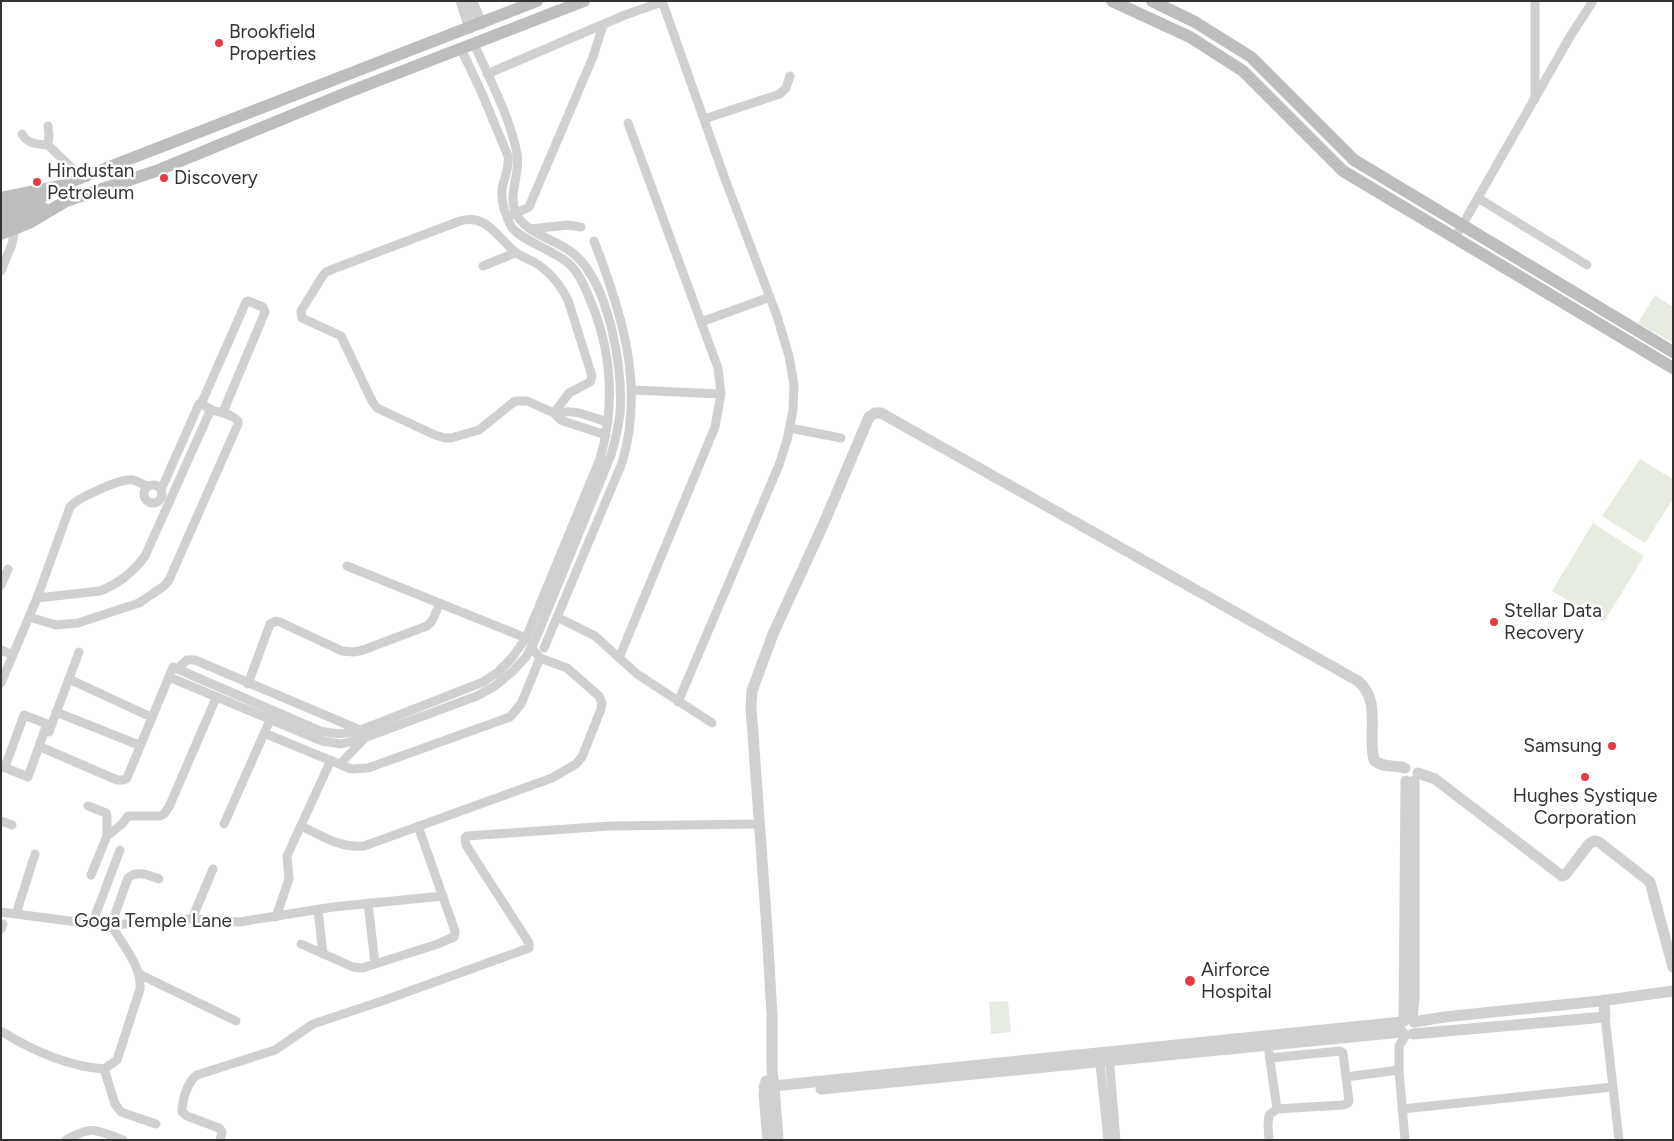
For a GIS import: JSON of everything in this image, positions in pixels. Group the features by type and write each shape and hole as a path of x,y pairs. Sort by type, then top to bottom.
{"main road":[{"path":"5,215 60,186 537,1"},
{"path":"5,215 29,223 66,201 156,171 346,93 584,1"},
{"path":"1112,1 1190,37 1243,71 1343,171 1673,368"},
{"path":"1152,1 1195,22 1251,57 1354,160 1673,352"},
{"path":"1276,103 1286,92"},
{"path":"1,234 5,215"}],"street":[{"path":"461,1 476,26"},
{"path":"472,1 476,26"},
{"path":"1535,1 1535,99"},
{"path":"1455,238 1571,35 1593,1"},
{"path":"487,74 625,15 662,2 787,348 794,385 790,428 779,465 678,702"},
{"path":"511,215 529,207 593,57 603,26"},
{"path":"175,668 320,731 337,734 362,734 478,696 495,686 513,671 526,657 531,647 542,611 592,479 607,429 610,390 606,349 601,328 575,268 555,254 517,233 510,225 512,199 518,168 517,153 474,44"},
{"path":"169,677 322,742 340,744 482,682 498,672 512,659 542,611 610,455 617,432 620,390 616,350 604,304 591,274 583,263 567,247 530,229 519,219 511,215 502,199 502,189 509,160 481,91 461,49"},
{"path":"704,119 780,94 786,88 790,76"},
{"path":"481,91 492,86"},
{"path":"619,658 715,427 721,394 718,368 628,123"},
{"path":"48,126 50,135 48,145"},
{"path":"22,134 27,141 48,145 82,178"},
{"path":"1478,198 1587,265"},
{"path":"1,271 12,244 5,215"},
{"path":"556,414 569,393 590,382 592,376 568,300 562,288 545,270 515,253 486,223 467,219 326,272 301,310 300,315 302,318 342,336 377,408 435,435 451,438 479,430 515,401 527,402 556,414 561,420 566,422 617,432"},
{"path":"530,229 568,225 581,227"},
{"path":"544,648 622,463 629,439 632,390 621,318 594,241"},
{"path":"483,266 515,253"},
{"path":"701,322 770,297"},
{"path":"148,486 144,491 144,497 150,503 159,501 162,496 161,490 199,404 202,402 248,301 263,307 265,312 223,412"},
{"path":"610,390 721,394"},
{"path":"29,617 56,625 78,623 139,603 164,586 169,580 238,424 236,418 211,409 202,402"},
{"path":"37,598 110,587 136,568 145,556 211,409"},
{"path":"556,414 570,412 607,429"},
{"path":"768,1140 769,1090 772,1071 772,1015 751,707 752,692 773,634 869,417 878,412 1358,681 1366,690 1371,700 1374,760 1379,765 1405,768 1402,776 1435,779 1562,876 1566,874 1590,844 1594,841 1599,842 1650,882 1673,968"},
{"path":"790,428 841,438"},
{"path":"1,683 37,598 68,510 73,503 121,482 132,480 148,486 154,485 161,490"},
{"path":"347,566 526,638"},
{"path":"1,585 8,569"},
{"path":"248,684 272,622 280,622 342,650 354,652 427,626 432,621 440,603"},
{"path":"542,611 595,636 637,674 712,723"},
{"path":"301,826 342,845 352,847 376,842 552,778 576,764 582,757 601,708 601,700 599,696 567,668 540,658 531,647"},
{"path":"1,650 13,656"},
{"path":"35,770 79,652"},
{"path":"264,733 356,770 368,768 510,717 521,704 540,658"},
{"path":"44,748 121,781 127,778 139,745 169,677 175,668 187,660 195,660 362,734"},
{"path":"69,679 152,717"},
{"path":"91,875 108,836 130,815 156,817 164,814 175,796 216,698"},
{"path":"56,712 139,745"},
{"path":"24,715 47,724 28,777 3,767 24,715"},
{"path":"224,824 270,720"},
{"path":"276,916 289,879 287,856 301,826 335,762 362,734"},
{"path":"1405,1140 1398,1070 1400,1046 1414,998 1413,778"},
{"path":"88,806 106,813 108,818 108,836"},
{"path":"1,821 12,825"},
{"path":"220,1140 222,1134 219,1128 187,1116 182,1112 188,1084 192,1078 275,1050 313,1024 395,997 529,948 529,943 466,845 467,836 573,828 759,824"},
{"path":"302,944 353,967 362,968 435,945 454,936 455,930 418,826"},
{"path":"92,924 120,850"},
{"path":"16,914 35,854"},
{"path":"192,919 213,869"},
{"path":"1,1031 23,1045 73,1064 104,1069 117,1060 140,990 139,974 111,925 128,878 132,875 143,874 159,879"},
{"name":"Goga Temple Lane","path":"1,912 111,925 192,919 239,922 318,910 443,896"},
{"path":"368,904 375,964"},
{"path":"318,910 323,954"},
{"path":"139,974 236,1022"},
{"path":"1407,1027 1444,1017 1673,991"},
{"path":"1604,1000 1619,1140"},
{"path":"769,1090 1407,1027 1605,1017"},
{"path":"1268,1041 1277,1109"},
{"path":"1270,1058 1340,1051 1343,1053 1348,1096 1348,1103 1343,1105 1277,1109 1269,1115 1270,1140"},
{"path":"1104,1056 1108,1140"},
{"path":"1104,1056 1116,1140"},
{"path":"104,1069 115,1104 122,1112 156,1124"},
{"path":"1346,1077 1398,1070"},
{"path":"1402,1109 1613,1087"},
{"path":"769,1090 778,1140"},
{"path":"66,1140 90,1129 123,1140"}],"shaded area":[{"path":"1655,295 1673,307 1673,343 1638,323"},
{"path":"1640,459 1673,479 1673,499 1645,543 1602,516"},
{"path":"1593,523 1644,556 1604,622 1552,591"},
{"path":"1008,1001 1011,1032 991,1034 989,1002"}],"place":[{"name":"Brookfield Properties","path":"219,43"},
{"name":"Discovery","path":"164,178"},
{"name":"Hindustan Petroleum","path":"37,182"},
{"name":"Stellar Data Recovery","path":"1494,622"},
{"name":"Samsung","path":"1612,746"},
{"name":"Hughes Systique Corporation","path":"1585,777"},
{"name":"Airforce Hospital","path":"1190,981"}]}
